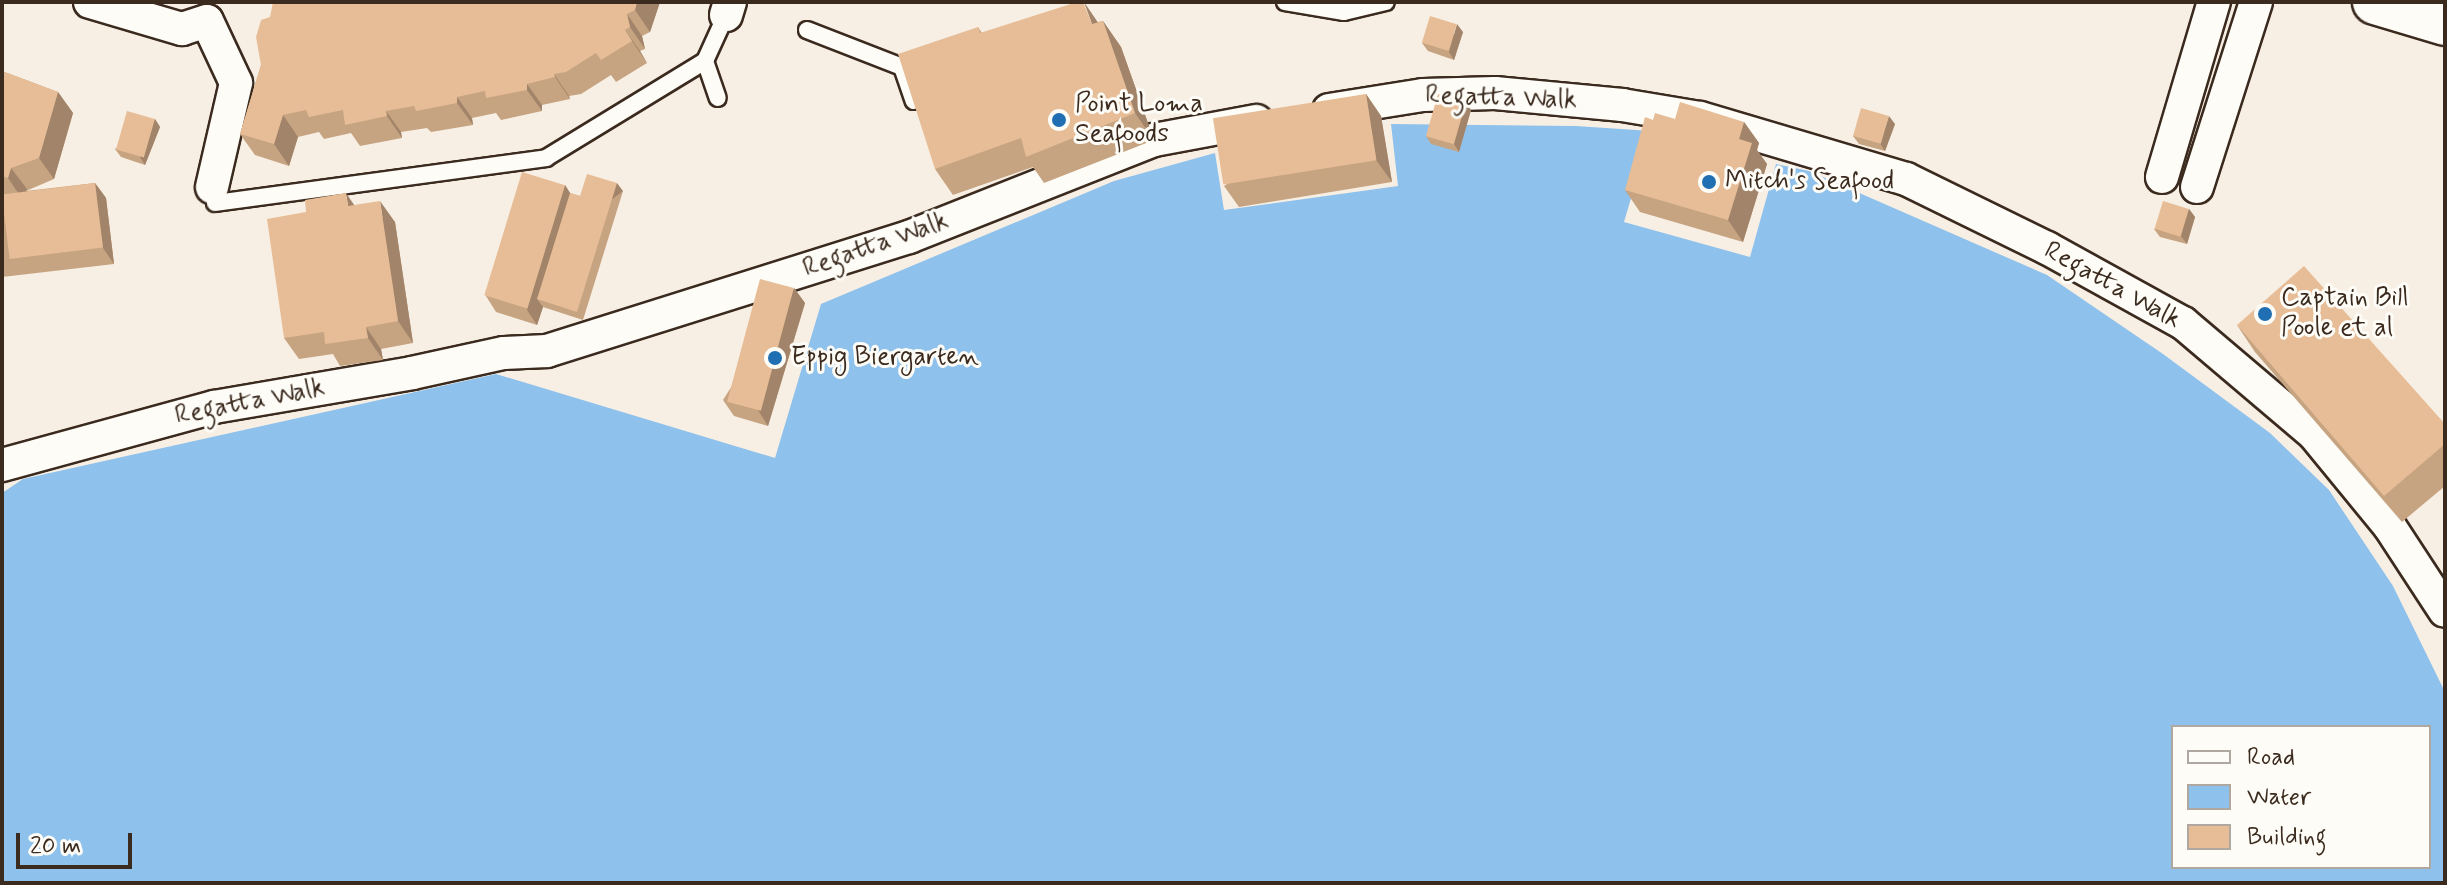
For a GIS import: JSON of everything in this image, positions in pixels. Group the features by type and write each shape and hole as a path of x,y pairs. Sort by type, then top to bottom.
{"main road":[{"path":"2375,2 2445,23"}],"street":[{"path":"90,2 182,29 216,11 236,83 214,195"},
{"path":"2162,177 2214,2"},
{"path":"2197,187 2256,2"},
{"name":"Regatta Walk","path":"2,465 214,407 412,373 504,353 547,351 909,237 1154,140 1423,95 1495,93 1622,105 1700,118 1906,179 2047,248 2183,323 2314,434 2390,527 2445,611"}],"lane":[{"path":"1285,2 1344,12 1386,2"},
{"path":"214,195 546,158 705,61 728,8"},
{"path":"807,30 902,67 917,111"},
{"path":"705,61 718,98"}],"water":[{"path":"1391,124 1576,126 1651,131 1624,222 1750,257 1776,164 1809,171 2047,275 2163,354 2270,433 2329,490 2393,586 2445,692 2445,883 2,883 2,493 23,479 496,374 775,458 821,304 1114,181 1215,153 1224,210 1398,186"}],"building":[{"path":"273,2 637,2 635,10 627,14 630,27 625,30 632,41 601,60 596,53 566,72 554,74 555,77 527,84 527,90 486,98 485,91 457,97 457,103 416,111 414,106 386,111 387,116 345,125 343,110 309,117 306,110 283,115 274,144 240,134 261,65 256,37 261,20 270,17"},
{"path":"1083,2 1092,24 1103,21 1135,113 1026,157 1021,138 935,169 898,54 978,27 980,33"},
{"path":"1430,16 1457,24 1449,51 1422,43"},
{"path":"2,71 58,92 39,158 11,168 8,178 2,176"},
{"path":"1366,94 1376,160 1223,184 1213,118"},
{"path":"1438,94 1466,102 1454,144 1426,136"},
{"path":"1680,102 1744,122 1739,139 1752,143 1728,220 1625,190 1645,117 1653,120 1655,113 1675,119"},
{"path":"1861,108 1889,116 1881,144 1853,136"},
{"path":"127,111 155,119 144,157 116,149"},
{"path":"522,172 565,185 527,309 484,295"},
{"path":"587,174 617,183 577,312 537,299 570,193 580,196"},
{"path":"95,183 103,248 10,259 2,194"},
{"path":"346,193 348,206 380,201 398,321 366,327 368,338 325,344 324,332 284,338 267,219 306,212 305,200"},
{"path":"2163,201 2189,209 2180,237 2155,229"},
{"path":"2304,266 2445,424 2445,444 2384,496 2237,325"},
{"path":"760,279 794,288 761,411 727,402"}],"place":[{"name":"Point Loma Seafoods","path":"1059,120"},
{"name":"Mitch's Seafood","path":"1709,182"},
{"name":"Captain Bill Poole et al","path":"2265,314"},
{"name":"Eppig Biergarten","path":"775,358"}]}
